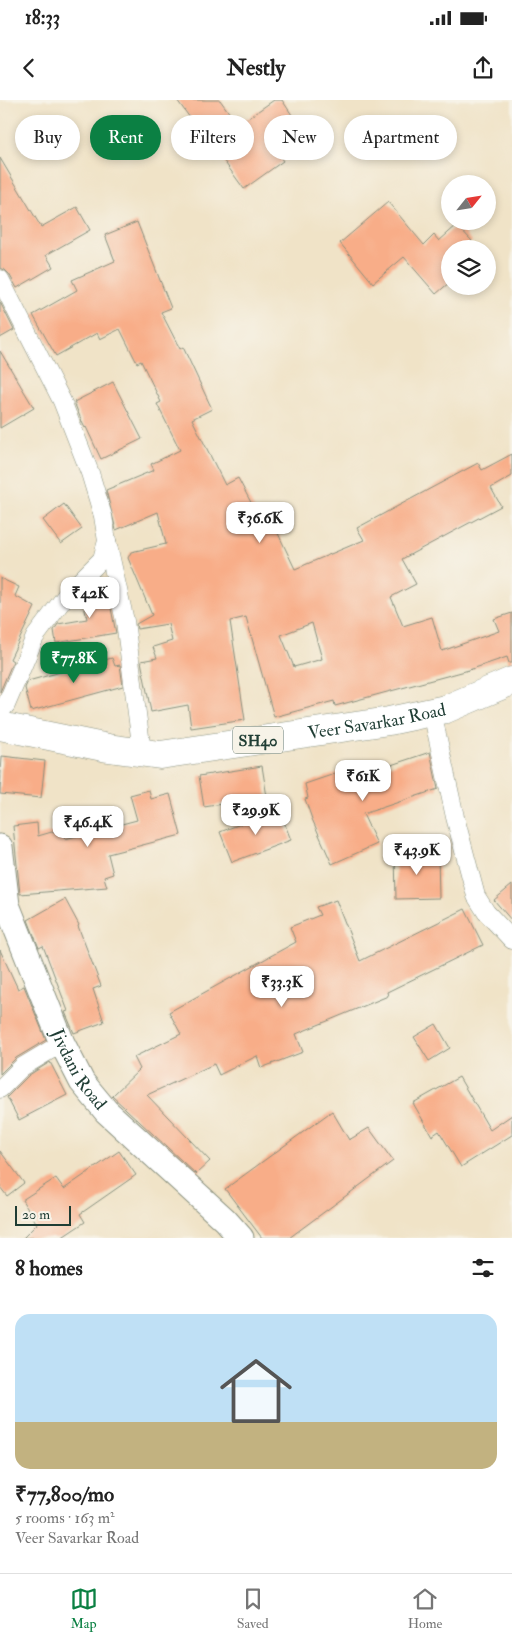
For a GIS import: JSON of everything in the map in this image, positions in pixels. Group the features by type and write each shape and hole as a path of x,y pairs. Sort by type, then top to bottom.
{"main road":[{"name":"Veer Savarkar Road","path":"0,726 108,748 160,755 389,721 432,712 446,709 512,681"},
{"name":"Jivdani Road","path":"0,847 8,905 62,1043 82,1082 106,1111 241,1238"}],"street":[{"path":"0,279 62,401 104,516 107,541 125,622 142,752"},
{"path":"0,712 6,705 35,637 68,593 102,559 107,541"},
{"path":"432,712 455,817 476,896 486,912 512,940"},
{"path":"0,1089 22,1067 62,1043"}],"building":[{"path":"177,100 220,100 231,115 188,115"},
{"path":"274,100 282,100 292,115 264,115 264,160 283,161 244,189 223,160 254,160 254,115 252,115"},
{"path":"0,158 41,227 77,207 90,230 46,255 53,267 17,288 9,274 0,268"},
{"path":"388,202 424,245 434,235 439,241 451,230 462,230 471,240 441,240 441,290 436,294 404,257 373,283 340,243"},
{"path":"137,222 171,308 161,312 180,349 183,347 212,409 192,419 225,485 238,478 265,529 274,525 295,569 364,540 357,528 478,463 482,470 512,454 512,476 491,488 501,506 402,559 416,584 391,597 403,626 432,617 442,651 499,631 494,619 512,613 512,663 509,663 507,657 469,670 335,706 334,701 274,717 246,617 230,621 245,720 191,728 188,705 151,712 141,661 157,658 153,647 172,641 168,624 137,629 136,624 152,615 128,558 131,552 166,544 158,512 116,530 106,490 154,470 151,464 180,450 157,404 161,402 141,361 137,363 120,329 100,339 97,333 56,356 33,315 77,290 72,280 115,261 105,235","holes":["312,623 322,659 294,667 281,635"]},
{"path":"0,302 14,330 0,338"},
{"path":"0,351 34,408 0,428"},
{"path":"113,382 142,439 101,459 74,402"},
{"path":"64,504 82,529 61,544 43,520"},
{"path":"0,578 19,587 15,596 35,607 10,659 13,661 0,692"},
{"path":"106,584 116,633 56,643 54,630 58,624 87,619 82,597 95,595 94,586"},
{"path":"112,658 115,666 120,665 123,686 31,711 25,688 28,681"},
{"path":"430,752 438,789 363,814 377,844 332,864 305,799 308,798 305,784 352,768 355,777"},
{"path":"2,756 45,761 41,798 0,794"},
{"path":"262,766 267,797 204,807 199,776"},
{"path":"149,790 151,799 170,794 181,835 108,854 113,874 104,877 107,887 20,894 13,826 37,823 38,836 62,829 65,839 137,820 130,795"},
{"path":"279,809 291,840 232,862 220,832"},
{"path":"395,853 438,853 439,898 396,899"},
{"path":"512,885 512,921 494,900"},
{"path":"65,899 79,925 101,986 93,989 104,1022 74,1033 65,1012 68,1011 43,946 39,948 28,920"},
{"path":"336,900 360,961 465,909 483,945 387,992 388,996 296,1034 303,1052 261,1068 257,1056 219,1075 214,1064 147,1095 210,1161 196,1174 112,1096 140,1069 134,1057 181,1034 169,1012 296,942 290,927 320,915 316,907"},
{"path":"0,950 18,989 24,986 46,1040 16,1058 0,1074"},
{"path":"436,1024 450,1048 429,1061 414,1037"},
{"path":"50,1062 67,1095 19,1120 7,1097 29,1075"},
{"path":"459,1077 490,1130 512,1115 512,1135 461,1167 439,1131 432,1136 413,1103"},
{"path":"332,1111 349,1140 369,1128 393,1161 289,1238 262,1238 225,1189"},
{"path":"0,1151 24,1183 7,1196 0,1187"},
{"path":"119,1151 136,1175 80,1214 85,1222 61,1238 23,1238 37,1224 22,1200 56,1178 64,1189"}]}
